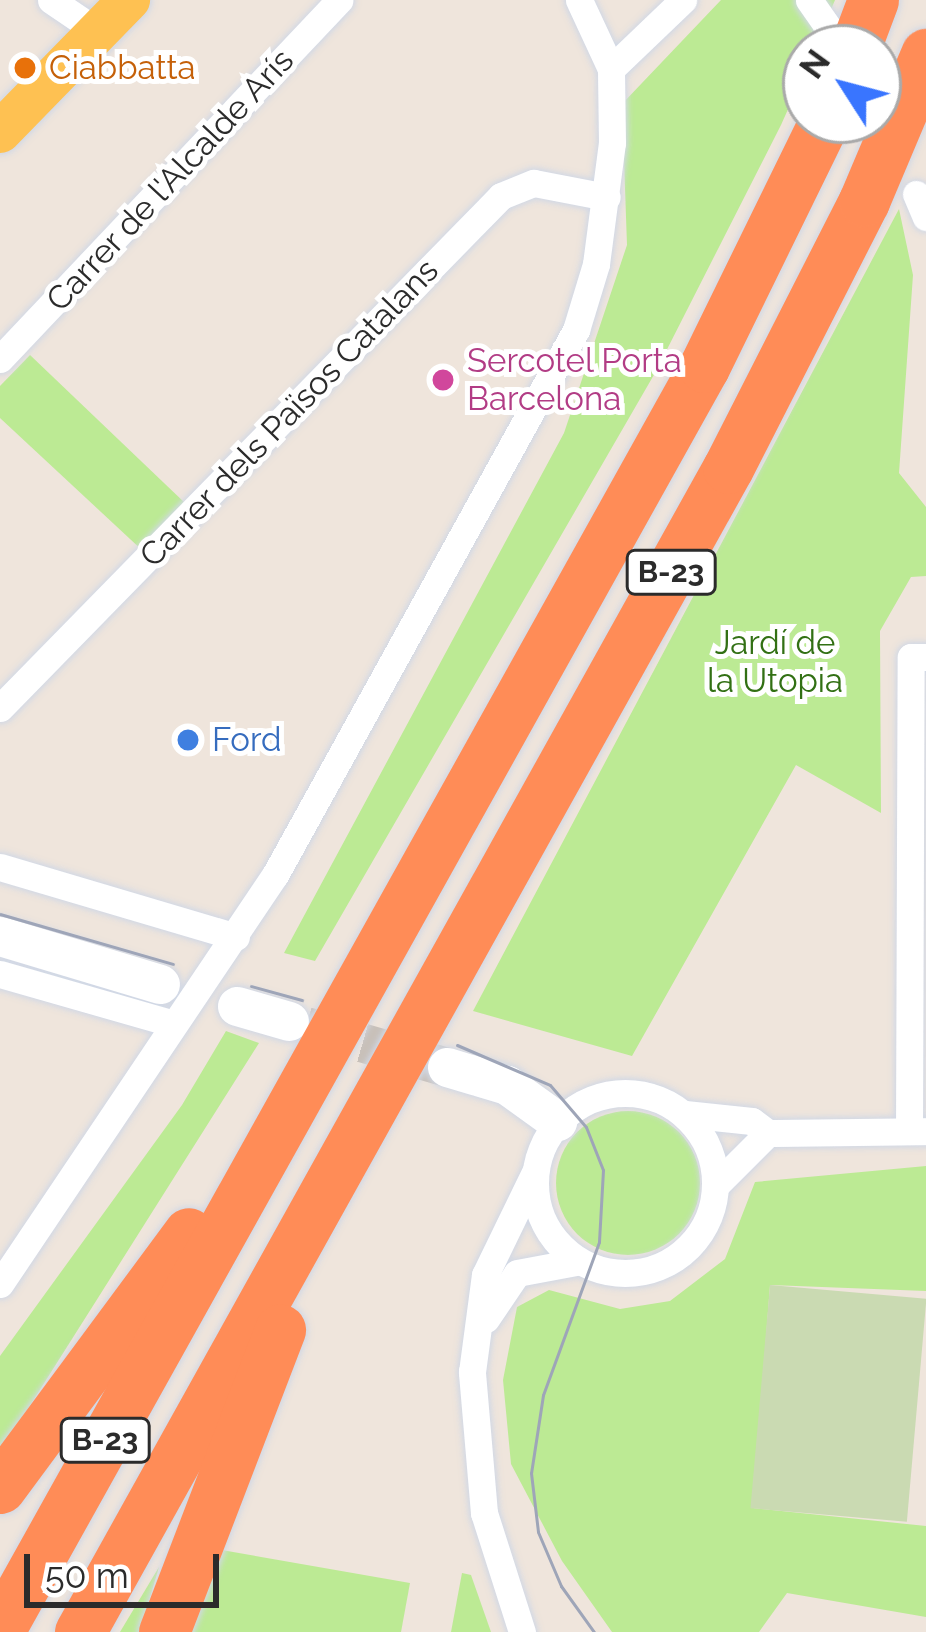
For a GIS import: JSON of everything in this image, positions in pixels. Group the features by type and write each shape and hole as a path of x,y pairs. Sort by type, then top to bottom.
{"highway":[{"name":"B-23","path":"80,1632 797,340 926,54"},
{"name":"B-23","path":"0,1629 303,1040 704,367 813,144"},
{"path":"0,1488 303,1040"},
{"path":"164,1632 228,1455 390,1076"}],"main road":[{"path":"0,132 129,0"}],"street":[{"path":"51,0 98,32"},
{"name":"Carrer de l'Alcalde Arís","path":"0,359 340,0"},
{"path":"3,1272 236,937 546,394 576,331 607,197 611,69 578,0"},
{"path":"611,69 683,0"},
{"path":"808,0 829,24"},
{"name":"Carrer dels Països Catalans","path":"0,709 501,196 534,183 607,197"},
{"path":"685,1114 752,1121 768,1133 918,1131 919,657"},
{"path":"0,867 236,937"},
{"path":"0,936 160,984"},
{"path":"0,974 174,1024"},
{"path":"238,1006 303,1040"},
{"path":"446,1067 507,1085 557,1121"},
{"path":"522,1632 478,1469 471,1406 475,1309 493,1251 557,1121 582,1101 616,1093 666,1102 685,1114 706,1137 715,1186"},
{"path":"477,1333 517,1273 576,1262 616,1272 665,1264 700,1232 715,1186 768,1133"},
{"path":"535,1172 541,1220 576,1262"}],"green space":[{"path":"721,0 835,0 825,24 782,24 782,123 655,373 315,961 284,953 564,433 627,245 622,104"},
{"name":"Jardí de la Utopia","path":"899,209 913,275 899,473 926,507 926,576 911,577 880,631 881,813 796,765 632,1056 473,1011"},
{"path":"30,355 186,504 144,552 0,418 0,386"},
{"path":"226,1031 259,1043 0,1453 0,1356 182,1105"},
{"path":"628,1111 656,1116 679,1132 695,1155 700,1183 695,1211 679,1234 656,1250 628,1255 600,1250 577,1234 561,1211 556,1183 561,1155 577,1132 600,1116"},
{"path":"926,1166 926,1291 770,1285 753,1508 926,1526 926,1617 787,1593 759,1632 612,1632 562,1561 511,1464 503,1380 517,1307 549,1290 620,1309 670,1301 725,1259 755,1182"},
{"path":"770,1285 926,1299 907,1522 750,1508"},
{"path":"216,1549 410,1583 401,1632 186,1632"},
{"path":"159,1567 140,1632 120,1632"},
{"path":"462,1573 471,1575 491,1632 451,1632"}],"tunnel":[{"path":"306,1026 447,1067"}],"tram line":[{"path":"0,914 173,964"},
{"path":"251,986 302,1000"},
{"path":"457,1045 550,1085 586,1127 603,1170 599,1242 543,1395 531,1473 538,1532 561,1586 594,1632"}],"place":[{"name":"Ciabbatta","path":"25,68"},
{"name":"Sercotel Porta Barcelona","path":"443,380"},
{"name":"Ford","path":"188,740"}]}
